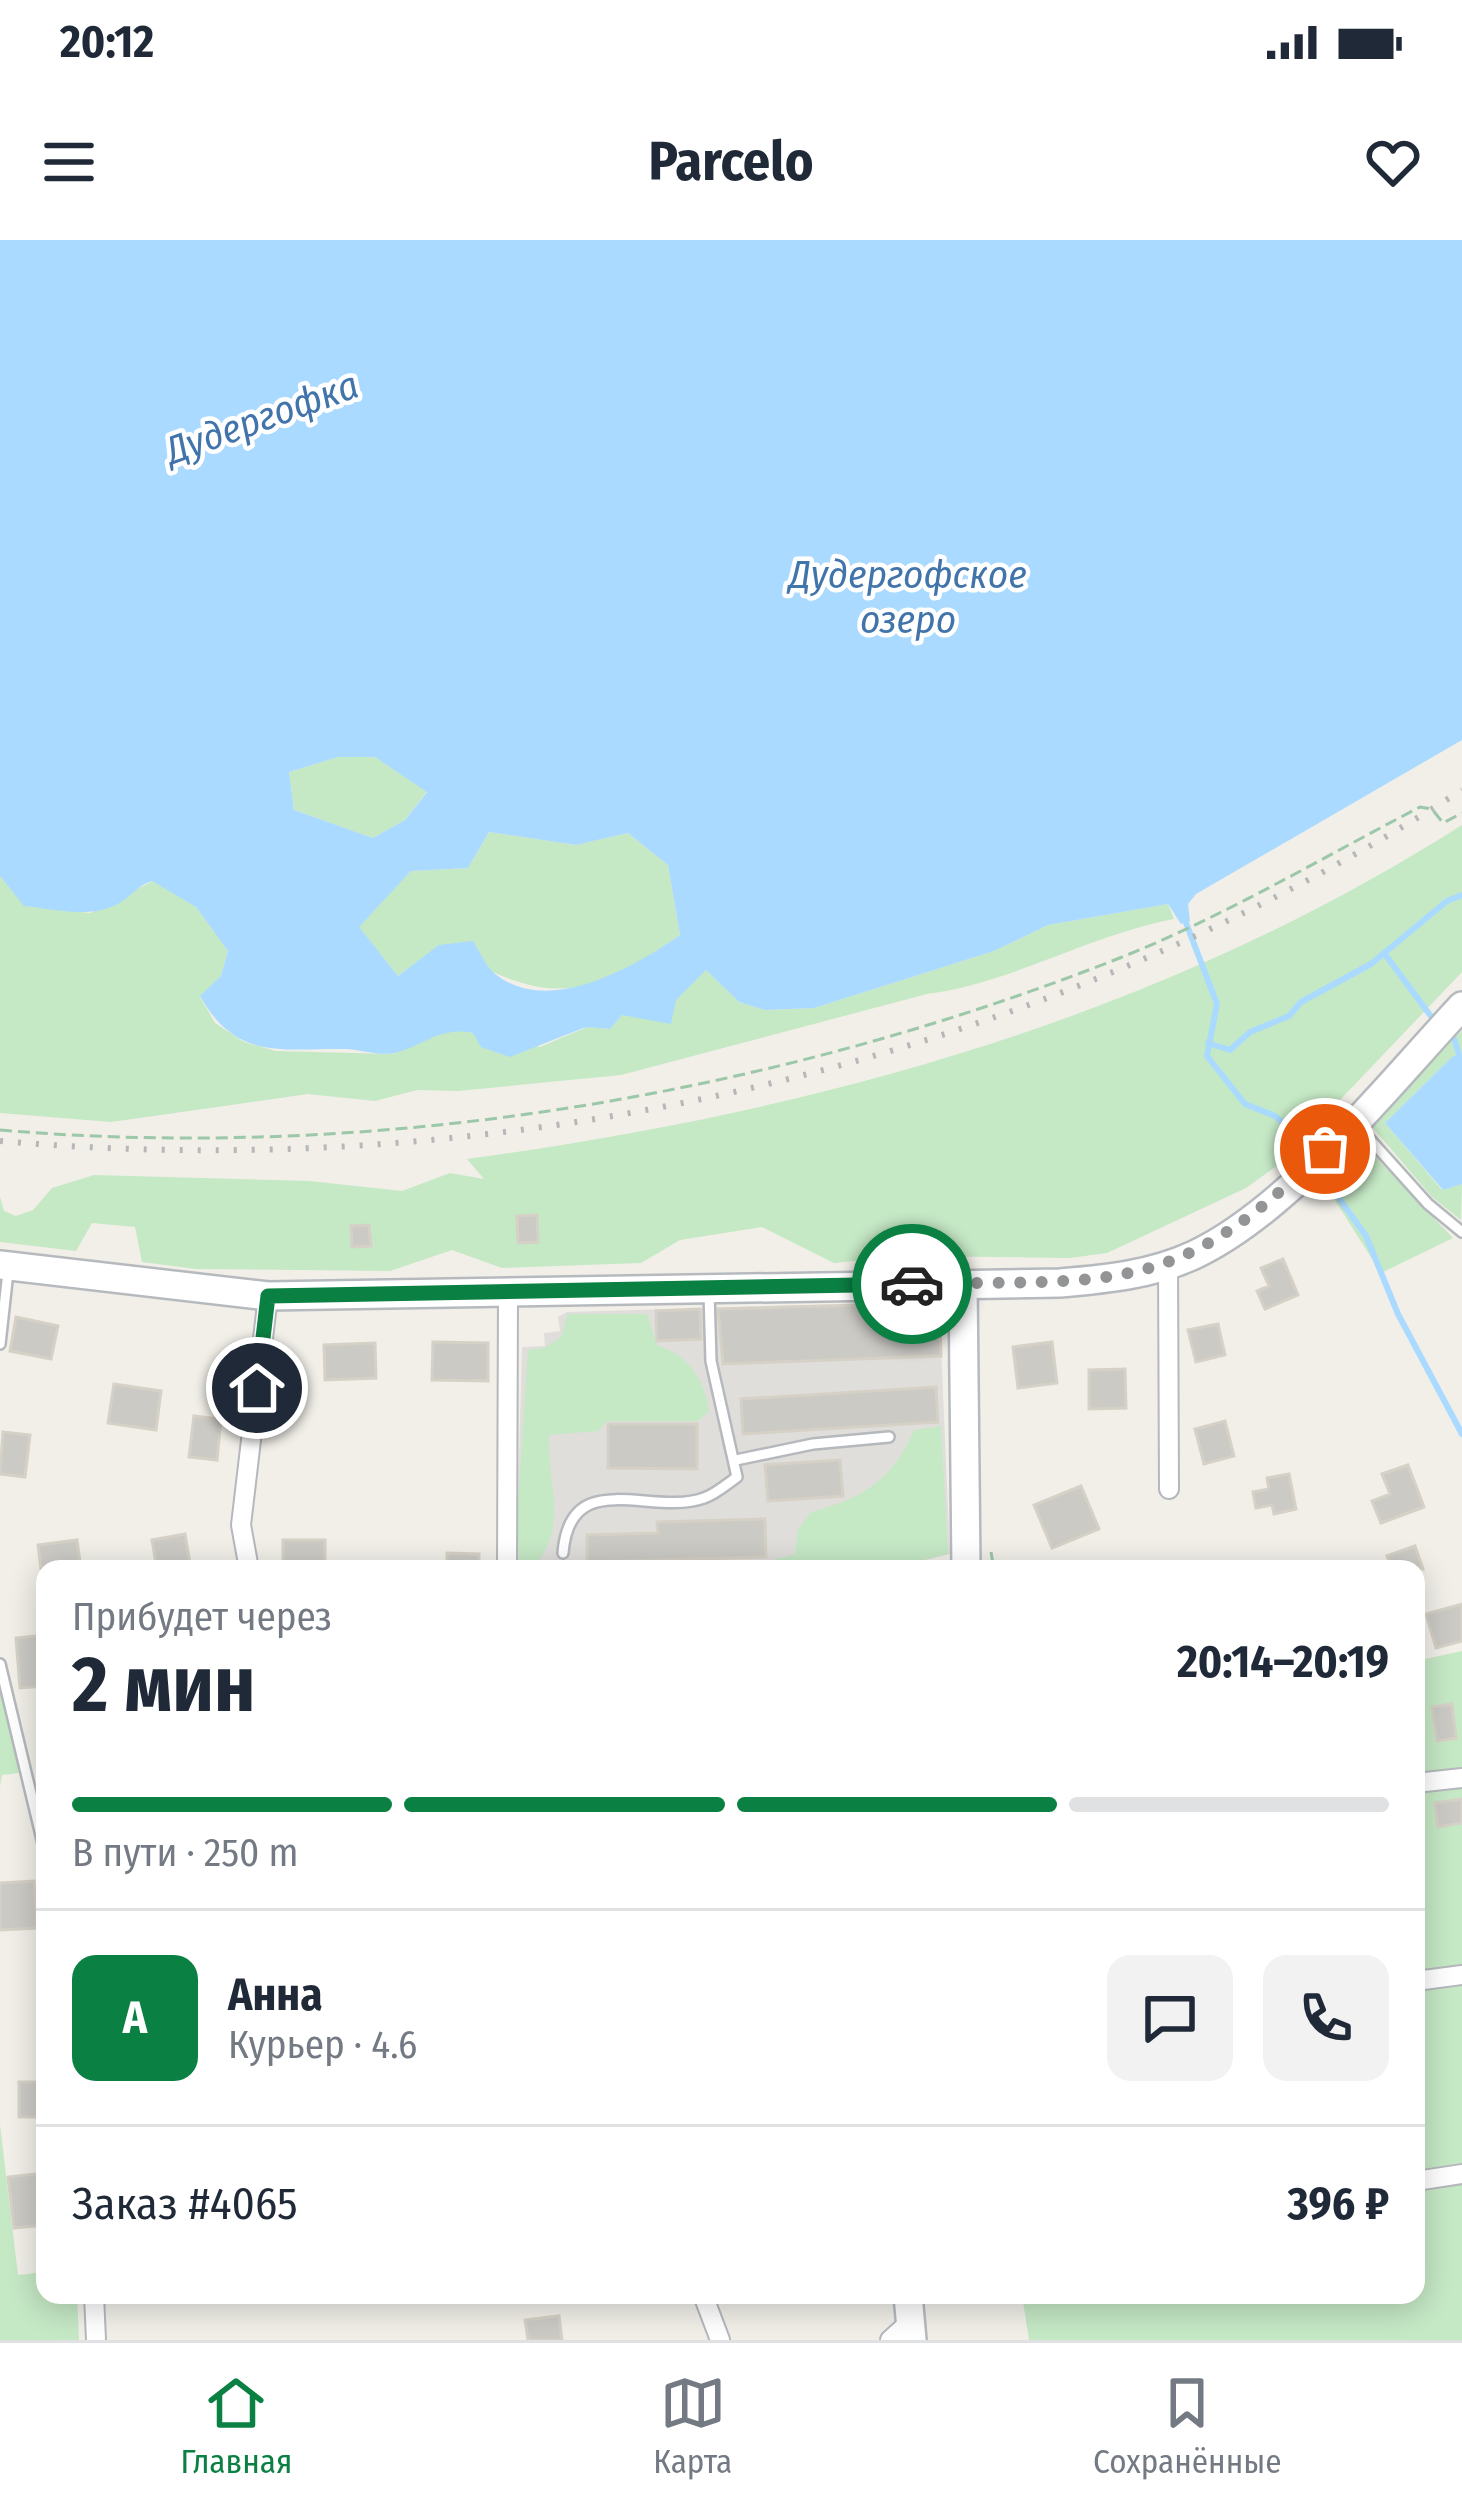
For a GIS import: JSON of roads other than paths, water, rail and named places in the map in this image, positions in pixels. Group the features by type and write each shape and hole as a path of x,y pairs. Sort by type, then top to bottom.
{"street":[{"path":"4,1265 268,1296 709,1290 1127,1277 1193,1255 1268,1206 1462,1006"},
{"path":"1168,1264 1169,1489"},
{"path":"963,1283 966,1560"},
{"path":"507,1560 508,1293"},
{"path":"247,1560 241,1525 268,1296"},
{"path":"1425,1783 1462,1778"},
{"path":"1425,1980 1462,1975"},
{"path":"1425,2180 1462,2174"},
{"path":"94,2304 96,2340"},
{"path":"707,2304 720,2340"}],"lane":[{"path":"1354,1121 1428,1204 1462,1232"},
{"path":"0,1344 4,1265"},
{"path":"563,1553 564,1538 584,1506 616,1497 650,1504 706,1498 737,1477 712,1361 709,1290"},
{"path":"736,1460 813,1444 889,1437"},
{"path":"0,1664 36,1814"}],"water":[{"name":"Дудергофское озеро","path":"0,240 1462,240 1462,740 1196,894 1188,904 1190,921 1181,924 1168,904 1048,925 994,951 814,1008 765,1010 739,1002 706,970 676,1000 671,1024 622,1015 610,1029 586,1027 510,1057 481,1047 473,1033 461,1032 383,1054 263,1047 230,1032 200,996 221,976 228,951 196,907 152,881 110,907 74,912 24,906 0,876","holes":["338,757 375,757 427,792 405,820 373,838 294,810 289,772","489,832 576,845 628,833 668,865 680,935 615,973 564,989 515,986 491,970 473,941 439,945 398,976 359,927 411,871 468,868"]},
{"path":"1453,1056 1462,1056 1462,1184 1443,1190 1385,1123"}],"waterway":[{"path":"1208,1043 1230,1050 1250,1032 1289,1016 1301,1002 1371,964 1447,901 1462,895"},
{"path":"1183,915 1217,1004 1207,1056 1245,1104 1275,1116 1311,1147"},
{"path":"1384,953 1430,1015"},
{"path":"1454,1038 1461,1061"},
{"path":"1332,1165 1331,1187 1366,1236 1398,1314 1462,1434"}],"railway":[{"path":"0,1141 191,1150 383,1144 573,1122 760,1086 944,1034 1123,968 1296,886 1462,790"}],"water label":[{"name":"Дудергофка","path":"262,418"}]}
